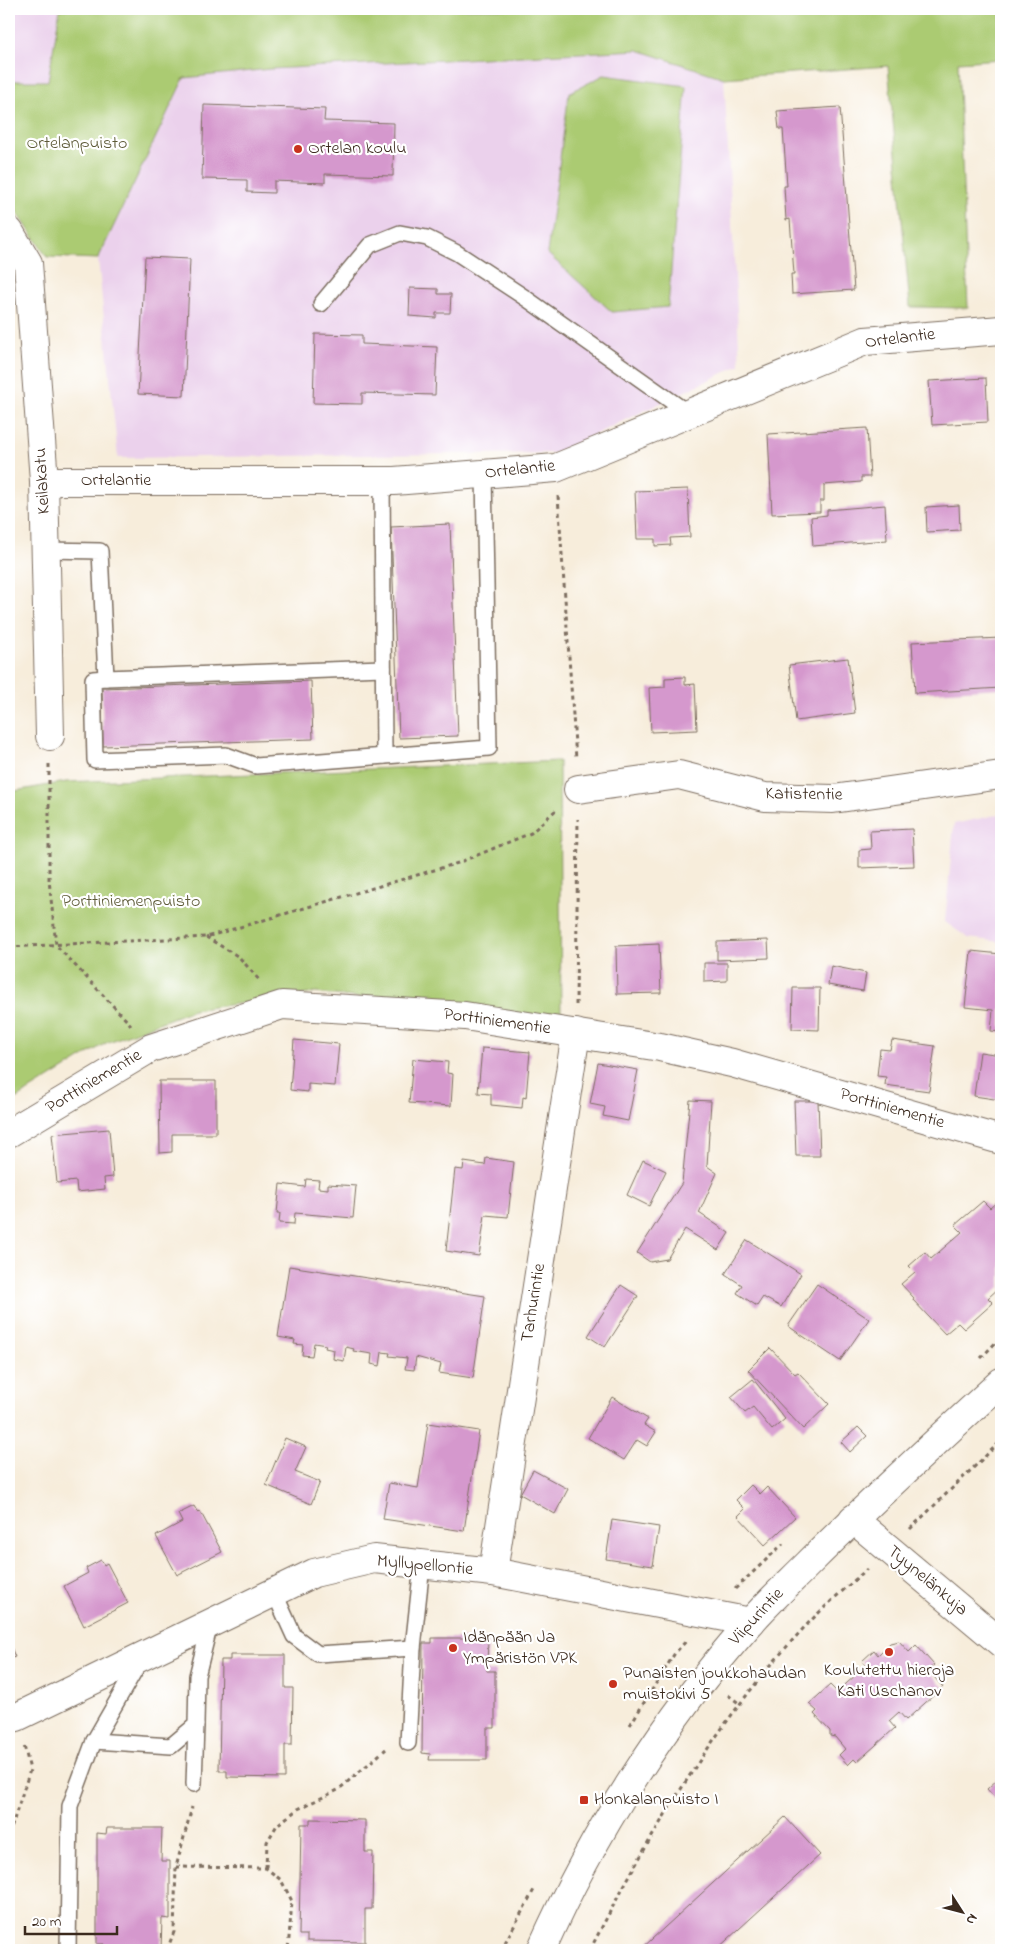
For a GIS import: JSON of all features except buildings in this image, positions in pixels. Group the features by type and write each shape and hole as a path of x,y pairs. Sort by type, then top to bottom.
{"street":[{"name":"Keilakatu","path":"9,231 28,263 44,481 50,736"},
{"name":"Ortelantie","path":"44,481 382,481 556,468 865,341 1001,330"},
{"name":"Katistentie","path":"578,789 679,775 765,797 833,799 1001,775"},
{"name":"Porttiniementie","path":"9,1133 151,1048 282,1005 465,1016 660,1047 732,1063 1001,1140"},
{"name":"Tarhurintie","path":"493,1572 576,1033"},
{"name":"Viipurintie","path":"541,1950 594,1847 654,1747 705,1677 751,1622 853,1518 1001,1382"},
{"name":"Tyynelänkuja","path":"853,1518 1001,1643"},
{"name":"Myllypellontie","path":"13,1718 314,1573 374,1559 493,1572 751,1622"}],"lane":[{"path":"321,304 370,245 400,233 427,238 457,253 527,299 688,413"},
{"path":"383,668 93,679 95,760 226,755 256,766 488,748 484,474"},
{"path":"382,481 384,756"},
{"path":"46,550 100,551 106,678"},
{"path":"408,1743 413,1648 422,1564"},
{"path":"274,1592 294,1636 318,1654 413,1648"},
{"path":"194,1784 197,1676 210,1624"},
{"path":"68,1950 70,1806 94,1741 142,1657"},
{"path":"94,1741 171,1746 196,1725"}],"path":[{"path":"556,468 578,789 576,1033"},
{"path":"50,736 48,880 56,945 151,1048"},
{"path":"9,947 206,937 458,863 531,833 578,789"},
{"path":"206,937 239,957 282,1005"},
{"path":"590,1950 624,1884 726,1721 801,1631 1001,1441"},
{"path":"9,1835 30,1770 13,1718"},
{"path":"266,1868 267,1842 278,1825 298,1809 338,1790 395,1741 408,1743"},
{"path":"167,1950 174,1932 176,1867 194,1800 194,1784"},
{"path":"176,1867 266,1868 281,1880 292,1901 288,1950"}],"shaded area":[{"path":"9,9 60,9 48,81 9,81"},
{"path":"638,50 724,78 740,365 556,453 118,458 98,259 184,78 270,69"},
{"path":"1001,814 1001,942 968,938 945,922 954,824"}],"green space":[{"name":"Ortelanpuisto","path":"60,9 1001,9 1001,59 958,62 968,308 910,307 888,66 724,78 638,50 270,69 184,78 98,259 47,257 9,200 9,81 48,81"},
{"path":"604,75 686,86 668,307 612,312 547,253 569,93"},
{"name":"Porttiniemenpuisto","path":"559,761 561,1019 315,993 193,1010 106,1043 9,1103 9,792 66,782"}],"place":[{"name":"Ortelan koulu","path":"298,149"},
{"name":"Idänpään Ja Ympäristön VPK","path":"453,1648"},
{"name":"Koulutettu hieroja Kati Uschanov","path":"889,1652"},
{"name":"Punaisten joukkohaudan muistokivi 5","path":"613,1684"},
{"name":"Honkalanpuisto I","path":"584,1800"}]}
